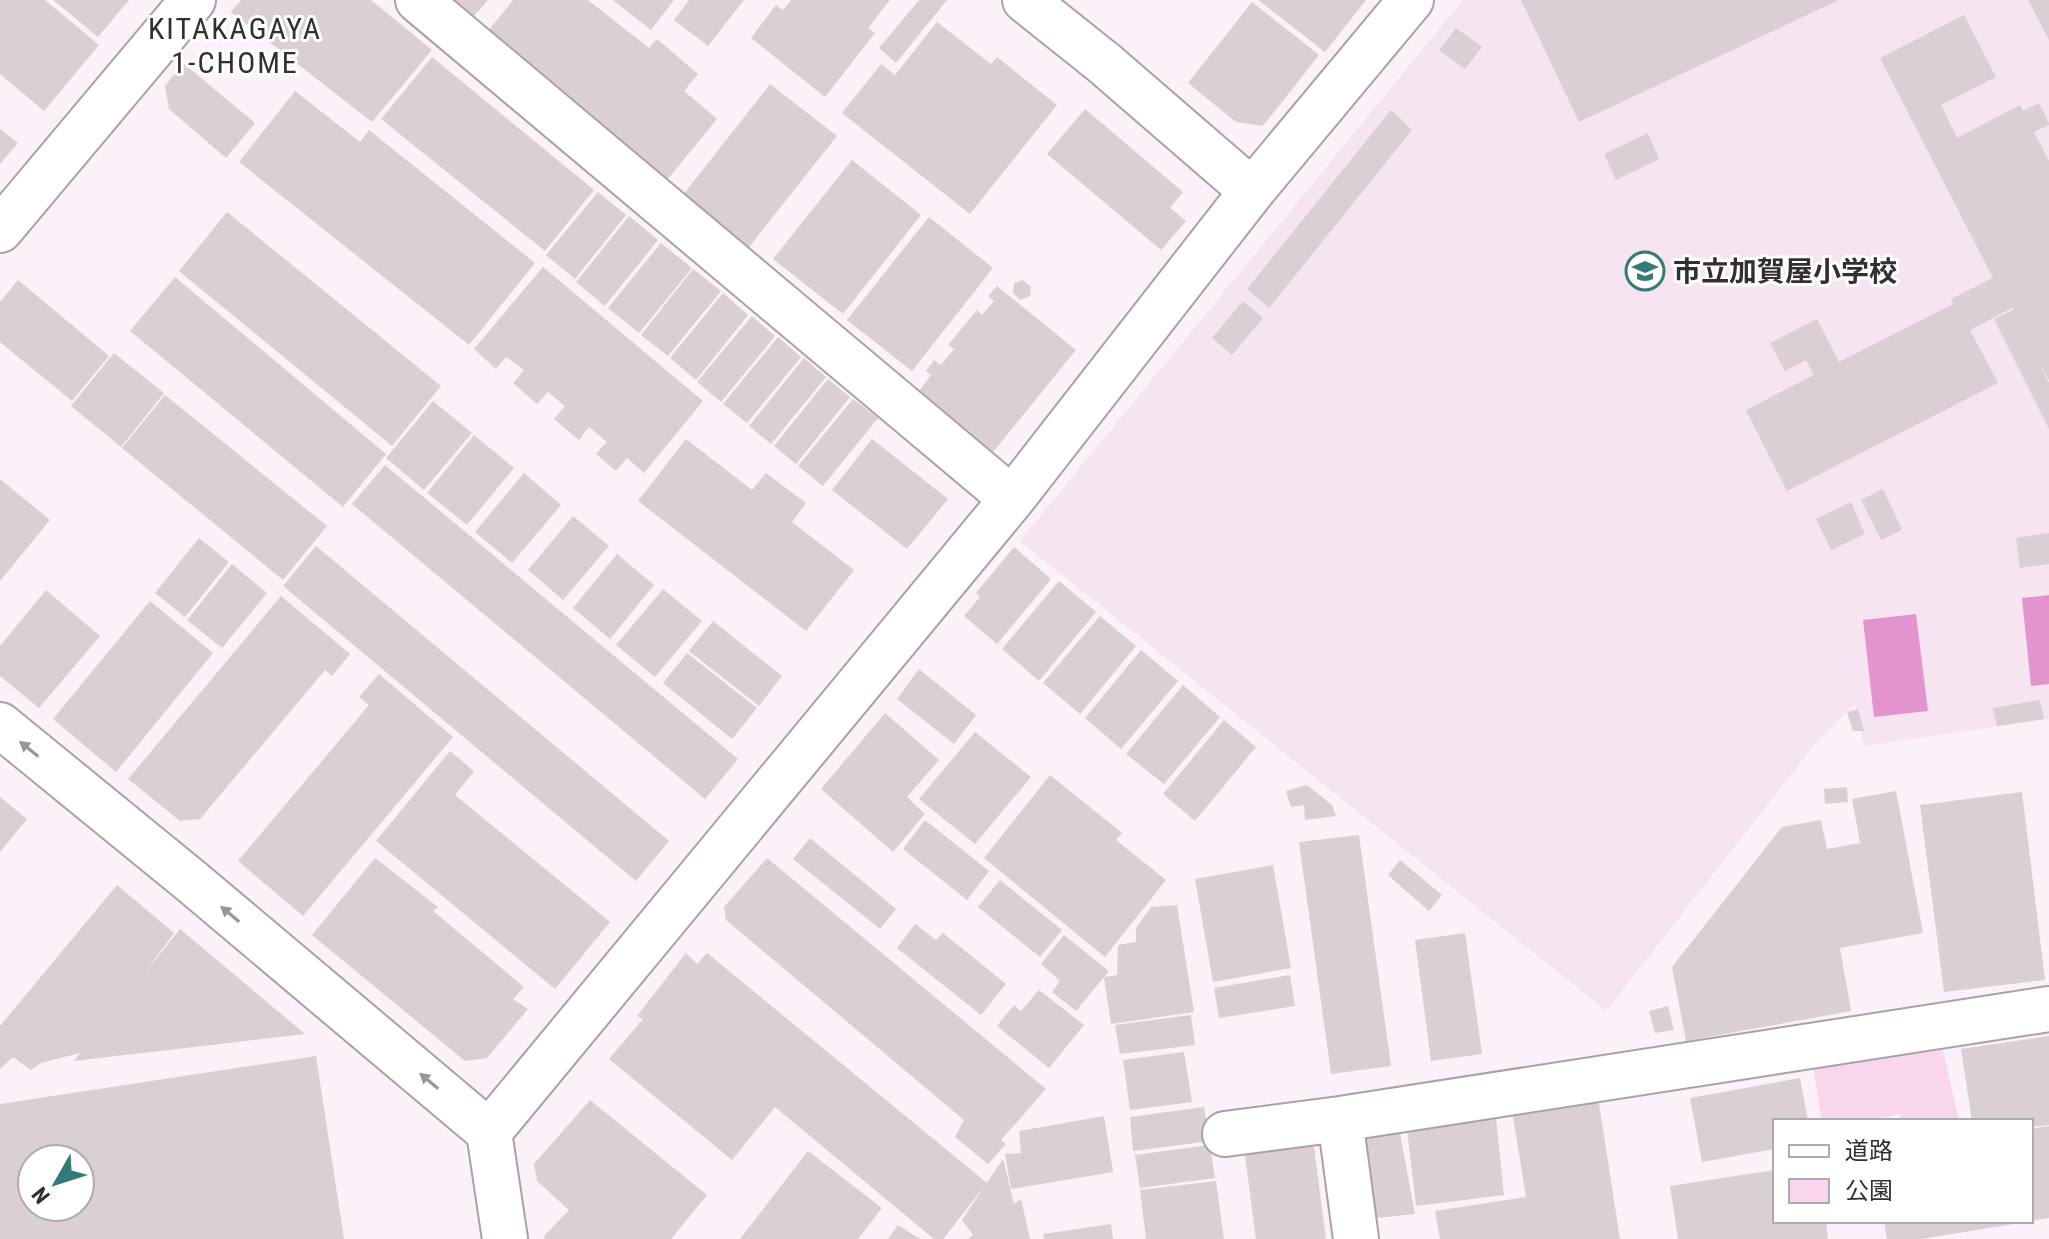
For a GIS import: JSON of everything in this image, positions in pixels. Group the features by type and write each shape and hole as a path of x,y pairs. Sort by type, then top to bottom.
{"street":[{"path":"0,230 193,0"},
{"path":"418,0 1012,499"},
{"path":"1025,0 1104,63 1252,191"},
{"path":"489,1132 1012,499 1252,191 1411,0"},
{"path":"0,725 489,1132 505,1239"},
{"path":"1225,1134 1340,1119 2049,1009"},
{"path":"1340,1119 1356,1239"}],"shaded area":[{"name":"市立加賀屋小学校","path":"1463,0 2049,0 2049,719 1864,746 1855,704 1815,744 1606,1011 1020,541"},
{"path":"2049,595 2049,684 2031,686 2022,598"},
{"path":"1916,614 1928,711 1874,717 1863,620"}],"green space":[{"path":"1943,1050 1959,1119 1901,1119 1900,1114 1878,1119 1822,1119 1813,1067"}],"building":[{"path":"0,0 45,0 99,45 44,111 0,74"},
{"path":"53,0 129,0 98,37"},
{"path":"241,0 371,0 432,50 372,122 231,12"},
{"path":"453,0 488,0 473,17"},
{"path":"513,0 588,0 649,48 657,39 698,74 684,91 717,119 663,185 484,36"},
{"path":"613,0 674,0 651,30"},
{"path":"689,0 744,0 708,46 674,20"},
{"path":"791,0 890,0 868,28 875,33 825,97 751,38 776,5 783,10"},
{"path":"919,0 947,0 896,63 879,48"},
{"path":"1258,0 1366,0 1325,52"},
{"path":"1521,0 1839,0 1579,122"},
{"path":"2028,0 2049,0 2049,40"},
{"path":"1252,2 1319,55 1263,126 1236,122 1188,83"},
{"path":"1964,15 1996,77 1941,105 1957,138 2020,105 2023,111 2039,103 2049,123 2034,132 2049,161 2049,380 2037,359 2049,383 2049,429 1994,319 2012,308 1970,330 1998,383 1787,491 1746,410 1814,375 1806,360 1785,371 1770,343 1817,319 1839,362 1953,304 1951,299 1993,278 1880,58"},
{"path":"937,22 991,64 997,57 1057,105 970,214 842,113 881,64 895,75"},
{"path":"1456,28 1482,47 1465,69 1439,50"},
{"path":"432,57 594,190 545,251 381,119"},
{"path":"183,63 255,123 226,158 169,109 165,86"},
{"path":"770,84 837,136 749,247 683,195"},
{"path":"295,91 360,142 369,130 535,263 469,345 239,162"},
{"path":"1085,109 1183,192 1170,208 1186,221 1161,250 1047,154"},
{"path":"1391,110 1412,130 1269,308 1247,289"},
{"path":"0,129 18,143 0,164"},
{"path":"1648,133 1659,159 1616,180 1604,154"},
{"path":"852,160 921,215 843,314 773,259"},
{"path":"598,192 626,215 575,279 546,255"},
{"path":"227,212 441,386 392,446 179,271"},
{"path":"629,216 658,240 605,306 576,282"},
{"path":"929,217 993,268 912,371 847,320"},
{"path":"661,243 692,268 639,333 608,308"},
{"path":"543,267 703,401 644,473 627,458 616,471 596,454 607,442 589,427 579,440 554,419 565,406 548,392 537,404 513,383 524,370 506,357 496,369 474,349"},
{"path":"693,269 721,291 668,356 641,335"},
{"path":"175,277 386,454 343,507 130,331"},
{"path":"18,280 109,356 72,401 0,342 0,302"},
{"path":"1023,280 1031,287 1030,296 1020,300 1013,293 1014,283"},
{"path":"997,286 1076,350 993,452 919,391 931,375 926,371 934,360 941,365 954,349 948,345 977,310 982,315 994,301 988,296"},
{"path":"723,293 748,315 696,380 670,358"},
{"path":"1243,301 1263,318 1232,355 1212,338"},
{"path":"752,316 775,336 721,402 697,382"},
{"path":"778,337 801,357 747,423 723,404"},
{"path":"114,353 164,393 121,447 71,406"},
{"path":"804,358 826,377 771,444 749,426"},
{"path":"828,379 850,397 796,464 774,446"},
{"path":"165,395 327,526 283,580 122,448"},
{"path":"853,399 878,418 823,486 798,466"},
{"path":"433,401 472,433 424,490 386,458"},
{"path":"474,435 514,468 467,525 427,493"},
{"path":"686,439 752,490 766,473 806,503 792,522 854,570 806,631 638,501"},
{"path":"872,439 948,499 907,549 832,490"},
{"path":"385,465 738,759 705,799 352,504"},
{"path":"524,473 561,505 512,563 475,532"},
{"path":"0,479 50,520 0,581"},
{"path":"1883,489 1902,530 1881,540 1861,500"},
{"path":"1851,502 1865,534 1831,550 1816,519"},
{"path":"573,516 609,546 563,600 528,570"},
{"path":"2049,533 2049,564 2020,568 2016,538"},
{"path":"199,538 229,562 185,617 155,593"},
{"path":"316,546 669,841 636,881 283,586"},
{"path":"1014,547 1051,579 997,644 964,616 980,597 976,593"},
{"path":"617,554 654,585 610,639 573,608"},
{"path":"232,564 267,593 222,648 187,620"},
{"path":"1059,581 1096,612 1039,681 1002,649"},
{"path":"663,589 702,621 655,677 616,645"},
{"path":"46,590 100,636 39,708 0,676 0,646"},
{"path":"281,596 350,654 332,676 325,670 200,819 180,821 128,779"},
{"path":"150,601 213,653 116,772 53,719"},
{"path":"1100,616 1136,646 1080,714 1043,683"},
{"path":"713,621 782,676 759,706 689,651"},
{"path":"1141,650 1178,681 1121,749 1085,718"},
{"path":"687,653 757,708 732,739 663,683"},
{"path":"919,669 976,715 954,744 897,699"},
{"path":"379,674 453,737 303,916 238,861 369,705 359,697"},
{"path":"1183,685 1220,717 1164,784 1126,754"},
{"path":"2040,700 2044,719 1997,726 1993,708"},
{"path":"1858,709 1864,731 1853,731 1847,712"},
{"path":"885,713 939,760 907,797 925,814 893,852 821,789"},
{"path":"1224,720 1256,747 1195,821 1163,794"},
{"path":"975,732 1031,777 975,844 919,799"},
{"path":"450,751 474,771 455,795 610,922 555,989 376,841"},
{"path":"1050,775 1122,833 1116,840 1166,880 1105,957 984,858"},
{"path":"1307,785 1332,805 1336,816 1305,820 1304,805 1291,807 1286,791"},
{"path":"1847,787 1848,802 1825,804 1824,789"},
{"path":"1896,791 1923,933 1840,948 1851,1011 1686,1041 1672,967 1782,827 1821,820 1827,849 1860,843 1852,799"},
{"path":"2022,792 2045,980 1944,992 1920,805"},
{"path":"0,797 27,819 0,852"},
{"path":"925,820 989,871 967,900 903,849"},
{"path":"1359,835 1391,1066 1331,1074 1299,842"},
{"path":"810,838 896,909 880,929 793,859"},
{"path":"375,858 438,907 433,911 524,987 513,999 528,1009 487,1058 465,1061 312,935"},
{"path":"767,858 1046,1089 1001,1140 1006,1144 988,1164 955,1137 964,1120 726,920 724,907"},
{"path":"1400,860 1442,895 1429,911 1388,875"},
{"path":"1273,865 1291,968 1213,982 1195,879"},
{"path":"1000,880 1062,930 1040,957 978,907"},
{"path":"117,885 174,933 143,975 180,929 305,1034 74,1061 80,1053 41,1063 31,1070 13,1057 0,1069 0,1026"},
{"path":"1177,905 1194,1012 1111,1024 1104,977 1117,975 1118,945 1136,942 1136,928 1151,907"},
{"path":"915,924 936,940 943,933 1006,984 981,1015 897,948"},
{"path":"1465,933 1482,1054 1431,1061 1415,940"},
{"path":"1064,935 1109,971 1076,1011 1052,992 1060,981 1041,964"},
{"path":"686,953 697,964 707,953 987,1183 943,1239 934,1239 775,1107 732,1160 609,1059 643,1019 637,1016"},
{"path":"1290,975 1295,1006 1219,1018 1214,988"},
{"path":"1039,990 1084,1025 1049,1068 997,1026 1014,1005 1021,1011"},
{"path":"1668,1006 1674,1030 1655,1033 1649,1011"},
{"path":"1191,1015 1195,1045 1120,1054 1115,1025"},
{"path":"2049,1036 2049,1125 2033,1127 2033,1119 1972,1119 1961,1049"},
{"path":"1184,1052 1192,1102 1130,1110 1123,1060"},
{"path":"316,1056 344,1239 0,1239 0,1104"},
{"path":"1800,1078 1808,1119 1773,1119 1773,1149 1702,1162 1690,1098"},
{"path":"1598,1097 1620,1239 1440,1239 1435,1211 1526,1197 1512,1110"},
{"path":"590,1100 707,1195 671,1239 545,1239 544,1236 569,1210 537,1181 534,1164"},
{"path":"1204,1107 1210,1141 1133,1151 1130,1117"},
{"path":"1104,1116 1113,1172 1011,1189 1005,1154 1021,1153 1019,1131"},
{"path":"1496,1118 1504,1195 1416,1206 1407,1129"},
{"path":"2049,1126 2049,1218 2033,1221 2033,1129"},
{"path":"1399,1128 1415,1214 1367,1219 1356,1148 1375,1131"},
{"path":"1313,1139 1326,1239 1256,1239 1244,1148"},
{"path":"1210,1145 1215,1178 1140,1188 1135,1155"},
{"path":"808,1151 882,1208 858,1239 740,1239"},
{"path":"1003,1159 1014,1204 1021,1199 1030,1239 968,1239 973,1235 962,1220"},
{"path":"1773,1170 1773,1223 1826,1223 1828,1239 1678,1239 1670,1186"},
{"path":"1216,1181 1224,1239 1146,1239 1140,1190"},
{"path":"1884,1223 2020,1223 1921,1239 1887,1239"},
{"path":"1111,1224 1113,1239 1044,1239 1043,1234"},
{"path":"898,1225 920,1239 888,1239"}],"place":[{"name":"市立加賀屋小学校","path":"1645,271"}],"district":[{"name":"KITAKAGAYA 1-CHOME","path":"235,46"}]}
